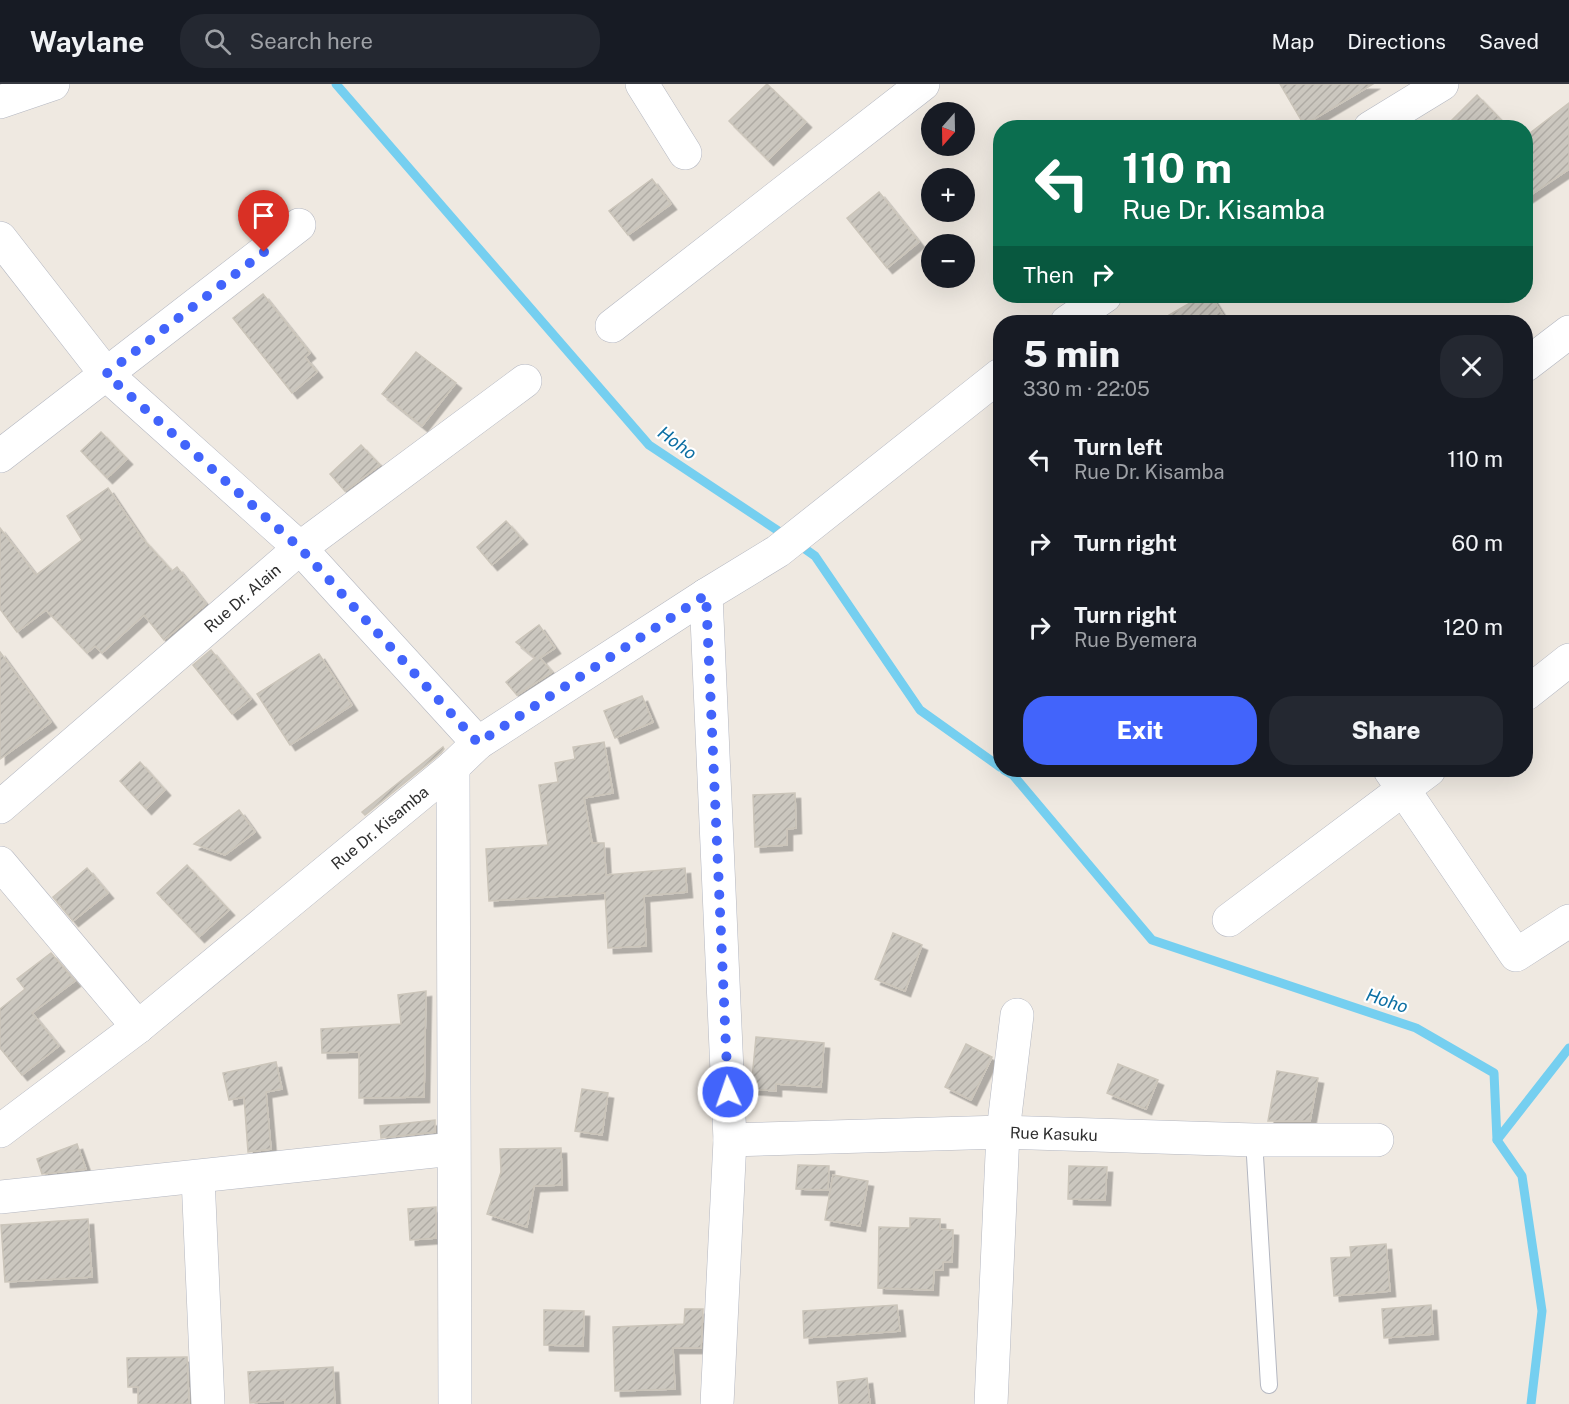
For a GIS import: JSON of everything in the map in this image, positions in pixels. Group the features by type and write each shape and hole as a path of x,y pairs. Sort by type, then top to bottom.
{"street":[{"path":"0,102 53,84"},
{"path":"642,84 685,153"},
{"path":"612,326 922,84"},
{"path":"1383,120 1442,84"},
{"path":"0,456 299,225"},
{"path":"0,238 106,374 300,548 478,743"},
{"path":"1533,360 1569,332"},
{"name":"Rue Dr. Alain","path":"0,807 300,548 525,381"},
{"name":"Rue Dr. Kisamba","path":"0,1131 138,1027 453,767 478,743 778,551 993,381"},
{"path":"706,595 730,1140 717,1404"},
{"path":"1533,688 1569,660"},
{"path":"453,767 454,1404"},
{"path":"1229,920 1397,779 1516,955 1569,921"},
{"path":"0,863 138,1027"},
{"path":"991,1404 1003,1132 1017,1015"},
{"name":"Rue Kasuku","path":"730,1140 1003,1132 1254,1140 1377,1140"},
{"path":"0,1197 453,1149"},
{"path":"198,1177 208,1404"}],"lane":[{"path":"1254,1140 1269,1385"}],"building":[{"path":"767,84 806,122 768,160 729,121"},
{"path":"1280,84 1373,84 1312,120 1301,120"},
{"path":"1477,95 1501,120 1452,120"},
{"path":"1569,103 1569,169 1533,193 1533,131"},
{"path":"652,179 671,204 628,235 609,211"},
{"path":"879,192 919,242 887,268 847,218"},
{"path":"263,294 310,353 305,357 317,372 292,393 233,318"},
{"path":"1190,303 1215,303 1223,315 1169,315"},
{"path":"416,352 456,383 422,426 382,394"},
{"path":"101,432 127,459 107,478 81,451"},
{"path":"361,445 380,465 345,491 330,474"},
{"path":"108,488 141,537 172,571 177,567 206,604 164,640 144,615 102,653 95,646 87,653 46,610 17,632 0,609 0,528 36,575 82,540 67,516"},
{"path":"506,521 522,539 492,565 477,547"},
{"path":"539,625 555,648 540,658 552,672 517,695 506,682 535,658 516,642"},
{"path":"211,650 251,699 232,714 193,665"},
{"path":"0,652 51,722 0,759"},
{"path":"319,654 352,705 290,745 257,694"},
{"path":"642,696 653,722 615,738 604,711"},
{"path":"604,742 613,793 584,798 592,843 604,843 606,875 685,868 687,892 644,896 646,946 608,948 605,893 489,901 486,849 548,845 539,785 558,782 555,763 575,759 573,747"},
{"path":"443,747 441,753 365,815 362,812"},
{"path":"140,762 165,790 146,809 120,781"},
{"path":"795,793 796,828 787,829 787,845 755,847 753,795"},
{"path":"239,810 255,832 225,855 194,844"},
{"path":"187,865 229,910 199,937 157,893"},
{"path":"87,868 108,893 73,921 53,897"},
{"path":"893,933 922,945 905,991 875,979"},
{"path":"51,953 75,981 32,1013 59,1046 22,1075 0,1048 0,1009 25,989 17,979"},
{"path":"426,991 424,1097 359,1098 359,1052 322,1053 321,1029 401,1024 398,995"},
{"path":"756,1037 824,1043 821,1087 776,1084 776,1091 751,1089"},
{"path":"966,1044 992,1057 971,1100 945,1087"},
{"path":"276,1062 282,1089 266,1092 271,1149 248,1152 244,1097 229,1100 223,1073"},
{"path":"1118,1064 1158,1080 1146,1109 1107,1093"},
{"path":"1277,1071 1318,1078 1310,1121 1268,1121"},
{"path":"582,1089 608,1093 602,1135 575,1131"},
{"path":"435,1120 435,1132 381,1138 380,1126"},
{"path":"77,1144 86,1169 42,1174 37,1159"},
{"path":"561,1148 562,1185 534,1186 527,1227 487,1214 501,1172 500,1149"},
{"path":"798,1165 829,1166 828,1190 796,1189"},
{"path":"1069,1166 1107,1167 1105,1200 1068,1199"},
{"path":"833,1175 868,1181 860,1226 825,1220"},
{"path":"436,1207 436,1238 410,1240 408,1209"},
{"path":"910,1218 940,1219 940,1229 953,1230 952,1262 943,1262 943,1270 934,1270 933,1290 878,1288 879,1227 910,1228"},
{"path":"88,1219 92,1277 5,1282 1,1225"},
{"path":"1386,1244 1390,1291 1334,1296 1331,1258 1351,1257 1350,1247"},
{"path":"897,1305 900,1331 804,1338 803,1311"},
{"path":"1431,1305 1433,1334 1384,1338 1382,1309"},
{"path":"685,1309 703,1309 701,1348 673,1348 675,1389 615,1391 613,1327 684,1324"},
{"path":"544,1310 584,1311 583,1346 544,1345"},
{"path":"187,1357 189,1404 138,1404 138,1387 128,1387 127,1358"},
{"path":"333,1367 335,1404 285,1404 285,1400 250,1403 248,1372"},
{"path":"867,1378 870,1404 839,1404 837,1382"}],"waterway":[{"name":"Hoho","path":"336,84 649,445 786,536"},
{"name":"Hoho","path":"798,544 815,556 920,710 993,762"},
{"name":"Hoho","path":"1015,777 1152,940 1416,1028 1494,1073 1497,1140 1522,1176 1542,1311 1531,1404"},
{"path":"1497,1140 1569,1048"}],"route":[{"path":"264,252 106,374 300,548 478,743 706,595 728,1092"}]}
